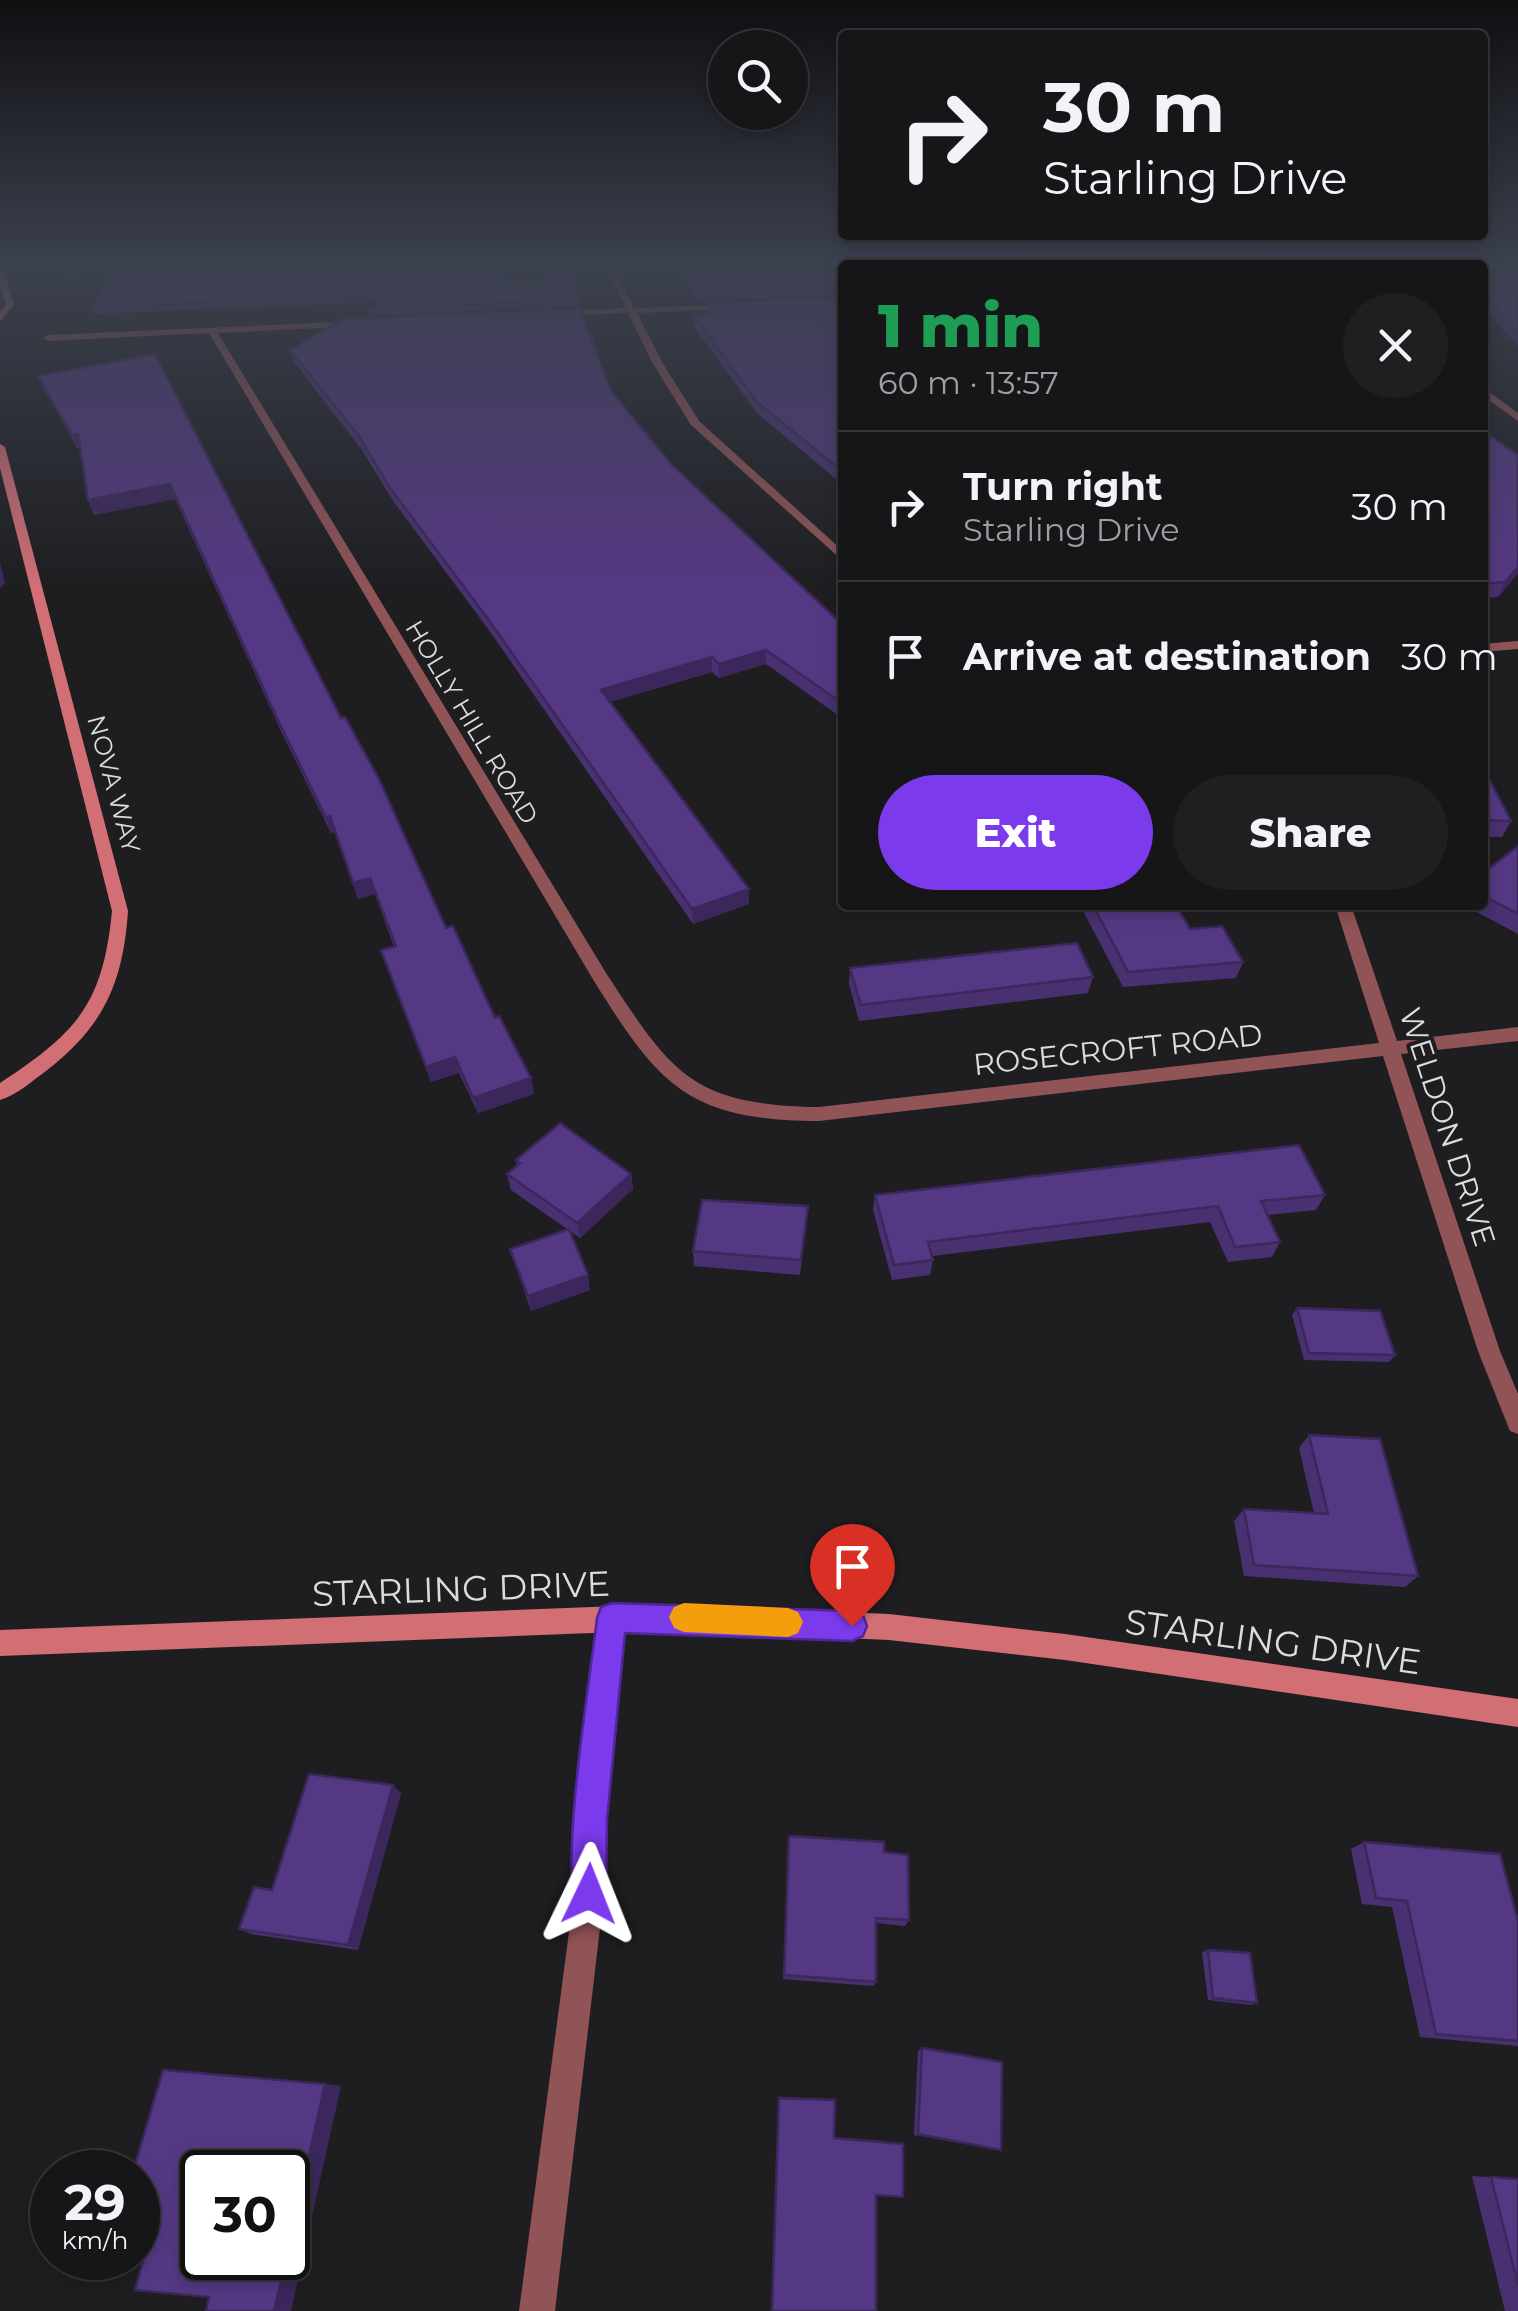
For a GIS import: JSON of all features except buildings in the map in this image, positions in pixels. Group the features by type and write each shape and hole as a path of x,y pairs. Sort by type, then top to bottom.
{"street":[{"name":"HOLLY HILL ROAD","path":"238,374 650,1056 676,1082 725,1107"},
{"path":"667,374 695,422 838,552"},
{"path":"1488,395 1518,418"},
{"name":"NOVA WAY","path":"0,447 120,910 114,976 98,1007 67,1043 0,1093"},
{"path":"1488,648 1518,646"},
{"name":"WELDON DRIVE","path":"1345,910 1388,1050 1518,1422"},
{"name":"ROSECROFT ROAD","path":"725,1107 775,1116 819,1114 1518,1034"},
{"path":"536,2311 589,1894 591,1820 612,1618"},
{"name":"STARLING DRIVE","path":"0,1642 612,1618 889,1628 1065,1647 1518,1713"}],"slow traffic":[{"path":"684,1617 788,1622"}],"route":[{"path":"589,1894 591,1820 612,1618 852,1626"}]}
